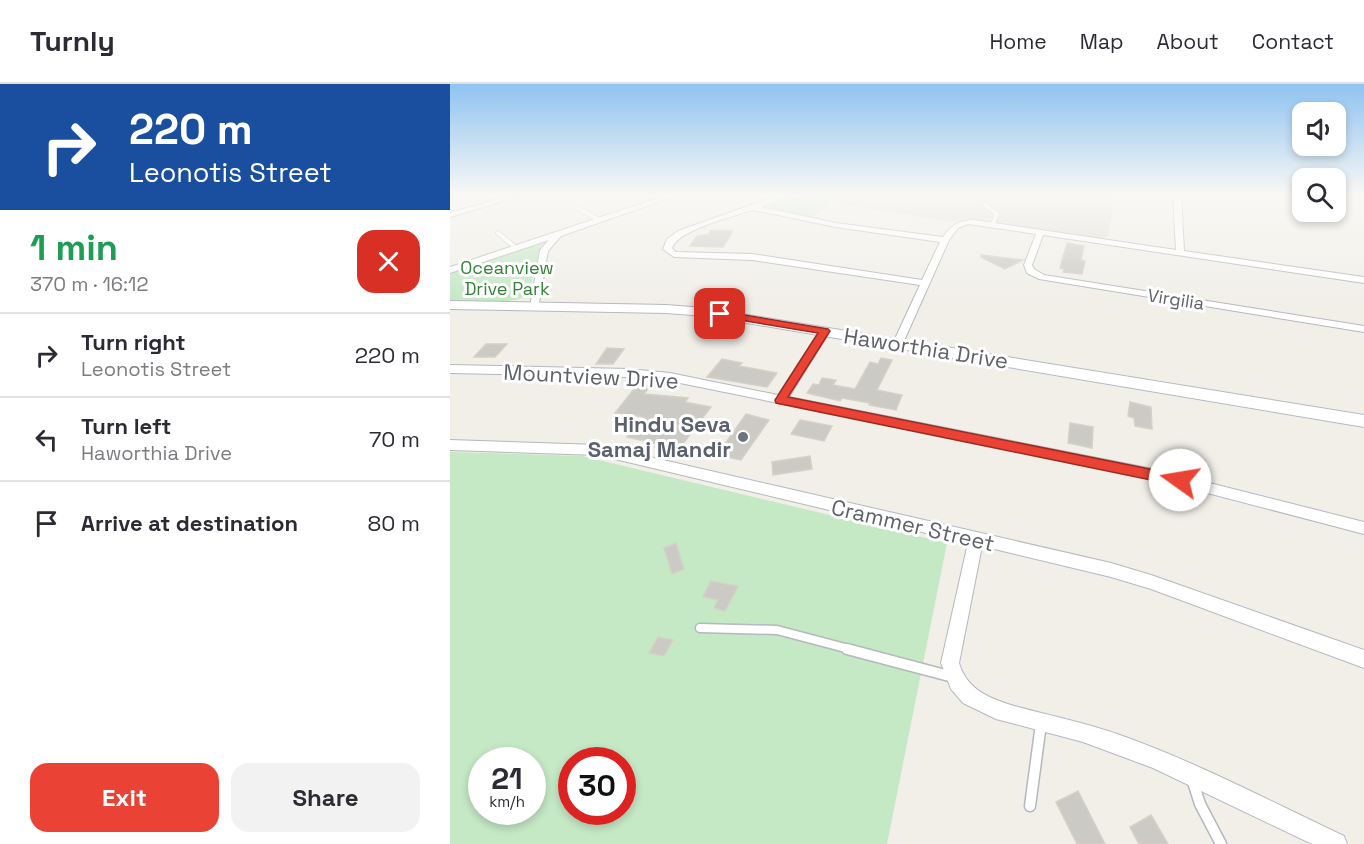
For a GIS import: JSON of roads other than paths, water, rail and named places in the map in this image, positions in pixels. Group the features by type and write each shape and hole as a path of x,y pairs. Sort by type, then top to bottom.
{"street":[{"path":"450,270 571,229"},
{"path":"692,229 675,236 667,249 674,254 752,257 925,283"},
{"path":"868,229 945,240"},
{"path":"898,343 951,229"},
{"path":"1023,229 1364,280"},
{"path":"1179,229 1180,253"},
{"path":"535,307 544,250 550,241 564,232"},
{"name":"Virgilia","path":"1040,232 1028,265 1033,273 1042,277 1364,329"},
{"name":"Haworthia Drive","path":"450,305 686,310 1364,421"},
{"path":"781,400 825,331"},
{"name":"Mountview Drive","path":"452,372 628,373 670,377 1158,475 1364,528"},
{"name":"Crammer Street","path":"450,445 598,450 1134,576 1364,660"},
{"path":"976,539 950,663 953,677 963,692 982,704 1015,716 1098,737 1191,776 1335,844"}],"lane":[{"path":"498,233 515,248"},
{"path":"700,628 777,630 953,677"},
{"path":"1030,806 1041,721"},
{"path":"1191,776 1200,804 1221,844"}],"place":[{"name":"Hindu Seva Samaj Mandir","path":"743,437"}],"park label":[{"name":"Oceanview Drive Park","path":"507,277"}]}
